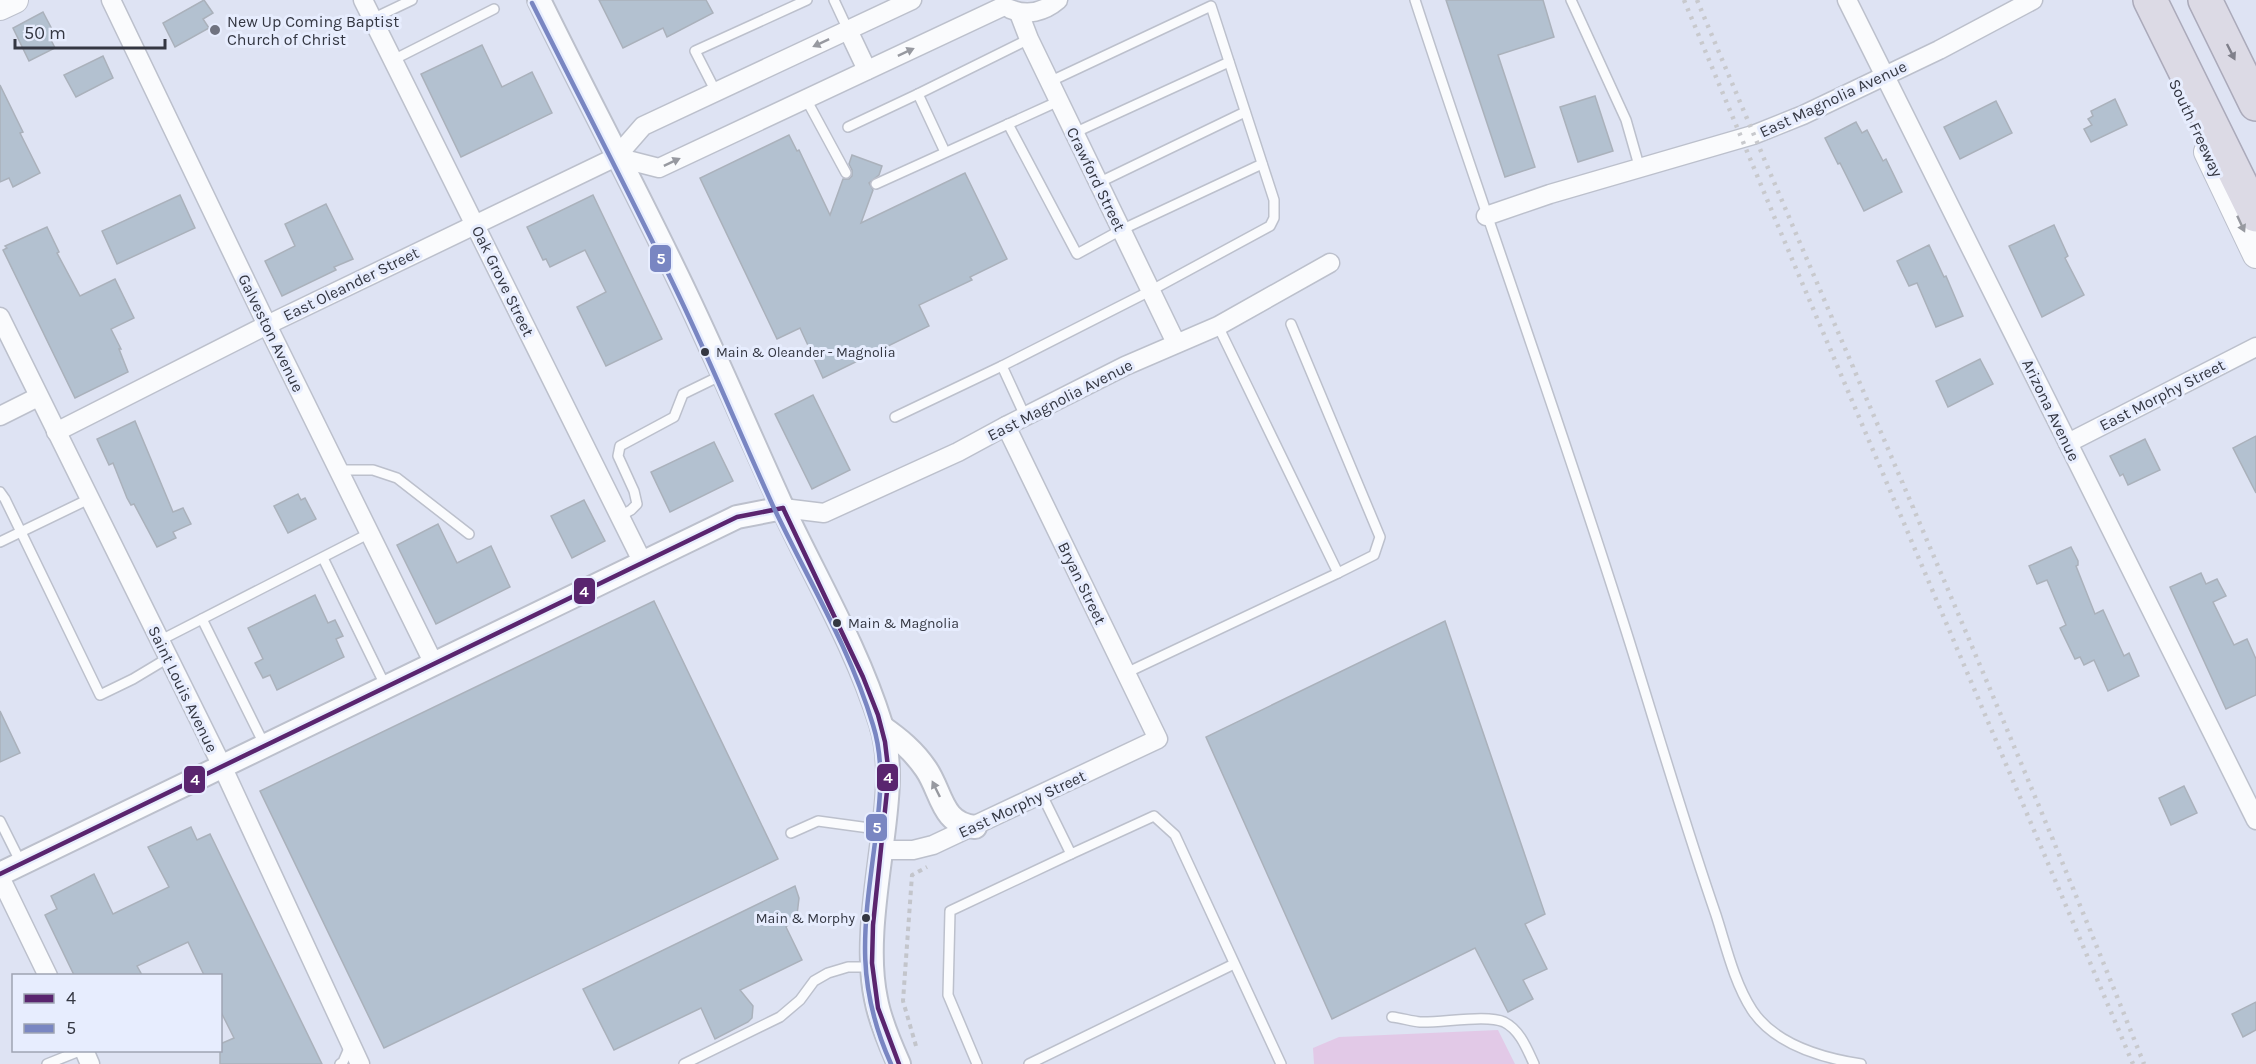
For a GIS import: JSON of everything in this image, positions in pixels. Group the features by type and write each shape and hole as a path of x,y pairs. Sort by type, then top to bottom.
{"highway":[{"path":"2150,0 2256,215"},
{"path":"2205,0 2256,104"}],"main road":[{"path":"0,7 15,0"},
{"name":"South Freeway","path":"2135,0 2256,255"}],"street":[{"name":"Galveston Avenue","path":"111,0 267,325 434,664"},
{"name":"Oak Grove Street","path":"363,0 643,563"},
{"path":"540,0 685,293 783,508 848,643 882,727 887,756 887,786 873,940 873,967 876,999 884,1028 909,1059"},
{"name":"East Oleander Street","path":"56,432 267,325 616,157 644,126 912,0"},
{"path":"616,157 659,168 1008,6 1047,10 1058,0"},
{"name":"Arizona Avenue","path":"1847,0 2256,820"},
{"name":"East Magnolia Avenue","path":"1486,216 1691,151 1754,135 1803,115 1939,50 2033,0"},
{"name":"Crawford Street","path":"1008,6 1029,39 1176,343"},
{"path":"848,30 867,70"},
{"name":"East Magnolia Avenue","path":"783,508 824,513 958,452 1025,416 1176,343 1218,326 1330,263"},
{"name":"Saint Louis Avenue","path":"0,317 222,766 360,1064"},
{"name":"East Morphy Street","path":"2068,443 2256,346"},
{"path":"0,416 39,397"},
{"name":"Bryan Street","path":"1006,426 1158,739"},
{"path":"48,974 0,875 737,517 783,508"},
{"path":"882,727 906,744 927,770 947,811 954,820 964,826 975,826"},
{"name":"East Morphy Street","path":"882,840 896,852 923,848 1042,795 1158,739"}],"lane":[{"path":"372,19 412,0"},
{"path":"716,92 695,51 807,0"},
{"path":"834,0 848,30"},
{"path":"1415,0 1486,216 1603,557 1709,896 1737,977 1752,1010 1772,1032 1796,1047 1845,1062 1861,1064"},
{"path":"1571,0 1626,120 1640,169"},
{"path":"895,417 1150,291 1270,226 1274,218 1274,200 1211,6 1049,82"},
{"path":"393,60 494,9"},
{"path":"848,127 1029,39"},
{"path":"1074,133 1229,62"},
{"path":"918,94 945,152"},
{"path":"806,99 846,173"},
{"path":"876,184 1059,101"},
{"path":"1098,183 1245,112"},
{"path":"1008,124 1077,254 1121,230 1262,164"},
{"path":"1126,673 1374,555 1380,537 1291,324"},
{"path":"1218,326 1338,573"},
{"path":"1002,366 1025,416"},
{"path":"620,516 632,510 637,504 634,491 618,456 620,446 674,417 683,394 722,375"},
{"path":"339,470 373,470 398,478 469,534"},
{"path":"0,492 100,695 133,680 168,657"},
{"path":"0,542 89,499"},
{"path":"159,641 370,534"},
{"path":"323,558 386,687"},
{"path":"202,619 265,746"},
{"path":"1042,795 1071,854"},
{"path":"977,1064 948,995 950,911 1155,816 1175,835 1281,1064"},
{"path":"0,821 21,863"},
{"path":"791,833 818,821 882,840"},
{"path":"1029,1064 1234,964"},
{"path":"684,1064 780,1017 800,1000 814,981 828,973 848,968 873,967"},
{"path":"1392,1017 1418,1022 1461,1021 1487,1017 1505,1023 1521,1036 1534,1064"},
{"path":"340,1064 351,1045"},
{"path":"47,1064 78,1052"}],"path":[{"path":"909,1059 903,1000 912,875 933,864"}],"shaded area":[{"path":"1498,1030 1515,1064 1314,1064 1313,1048 1339,1037"}],"building":[{"path":"204,0 213,13 203,19 209,28 175,47 163,23"},
{"path":"599,0 706,0 713,13 667,37 663,28 623,48"},
{"path":"1446,0 1543,0 1554,37 1498,55 1535,167 1505,177"},
{"path":"43,12 55,35 50,38 55,48 29,61 13,28"},
{"path":"482,45 502,87 532,72 552,113 461,157 421,74"},
{"path":"103,56 113,78 76,97 64,75"},
{"path":"0,85 40,173 13,187 9,178 0,182"},
{"path":"1595,96 1613,151 1578,162 1560,107"},
{"path":"2115,99 2127,125 2091,142 2084,129 2092,125 2088,119 2093,116 2091,111"},
{"path":"1996,101 2012,133 1960,159 1944,127"},
{"path":"1856,122 1862,133 1867,130 1883,161 1886,159 1902,192 1864,211 1825,138"},
{"path":"789,135 797,151 799,150 830,215 843,179 849,179 852,176 849,164 852,155 882,166 879,175 869,183 873,190 861,223 965,173 1007,259 970,277 972,280 919,305 929,326 823,378 800,328 777,339 700,178"},
{"path":"180,195 195,228 117,264 102,231"},
{"path":"593,195 662,339 606,366 577,307 606,292 585,250 550,267 546,259 543,260 527,227"},
{"path":"326,204 353,259 334,267 336,270 282,296 265,261 295,246 285,224"},
{"path":"2054,225 2068,256 2065,258 2084,295 2042,317 2009,246"},
{"path":"47,227 59,252 57,253 80,296 115,279 134,318 111,329 121,349 119,349 128,372 75,398 3,250 7,248 5,246"},
{"path":"1929,245 1944,277 1946,276 1963,316 1936,327 1917,283 1909,286 1897,261"},
{"path":"1980,359 1993,384 1948,407 1936,381"},
{"path":"813,395 850,470 812,489 775,414"},
{"path":"135,421 173,512 183,508 191,524 173,532 176,538 157,547 134,504 131,505 127,498 113,463 109,465 97,439"},
{"path":"2256,436 2256,493 2233,448"},
{"path":"2145,439 2160,470 2128,485 2123,474 2120,476 2110,456"},
{"path":"714,442 733,481 670,512 651,472"},
{"path":"298,494 301,500 305,498 316,519 288,533 274,506"},
{"path":"584,500 605,541 572,558 551,516"},
{"path":"438,524 457,563 491,546 510,587 436,624 397,545"},
{"path":"2071,547 2078,561 2076,566 2095,614 2103,610 2124,656 2129,653 2139,676 2108,691 2094,660 2084,665 2080,657 2075,659 2060,628 2066,625 2047,580 2037,584 2029,566"},
{"path":"2201,573 2206,584 2217,579 2226,596 2213,602 2234,645 2247,639 2256,659 2256,695 2226,709 2170,587"},
{"path":"315,595 328,623 335,620 343,636 336,639 344,657 277,690 270,675 263,678 255,663 263,659 248,628"},
{"path":"654,601 778,859 384,1048 260,791"},
{"path":"1445,621 1545,914 1525,924 1547,969 1523,980 1533,999 1508,1012 1475,948 1332,1019 1206,737"},
{"path":"0,711 20,753 0,762"},
{"path":"2184,786 2197,813 2171,825 2159,798"},
{"path":"191,827 197,840 210,834 322,1064 220,1064 222,1043 234,1038 222,1014 222,974 204,974 188,942 137,966 141,974 74,974 45,915 57,909 51,896 94,874 113,914 169,887 148,847"},
{"path":"795,886 799,898 797,915 786,927 802,960 740,990 753,1006 752,1018 748,1022 715,1039 701,1008 614,1050 583,989"},
{"path":"2256,1002 2256,1030 2243,1037 2232,1014"}],"railway":[{"path":"1684,0 2133,1064"},
{"path":"1697,0 1979,664 2144,1064"}],"transit line":[{"name":"5","path":"532,3 679,296 773,506 840,641 873,725 879,756 880,788 867,907 865,959 872,1009 891,1064"},
{"name":"4","path":"783,508 863,677 878,715 885,742 888,767 887,791 873,925 872,963 878,1008 899,1064"},
{"name":"4","path":"0,874 737,517 783,508"}],"place":[{"name":"New Up Coming Baptist Church of Christ","path":"215,30"},
{"name":"Main & Oleander - Magnolia","path":"705,352"},
{"name":"Main & Magnolia","path":"837,623"},
{"name":"Main & Morphy","path":"866,918"}]}
